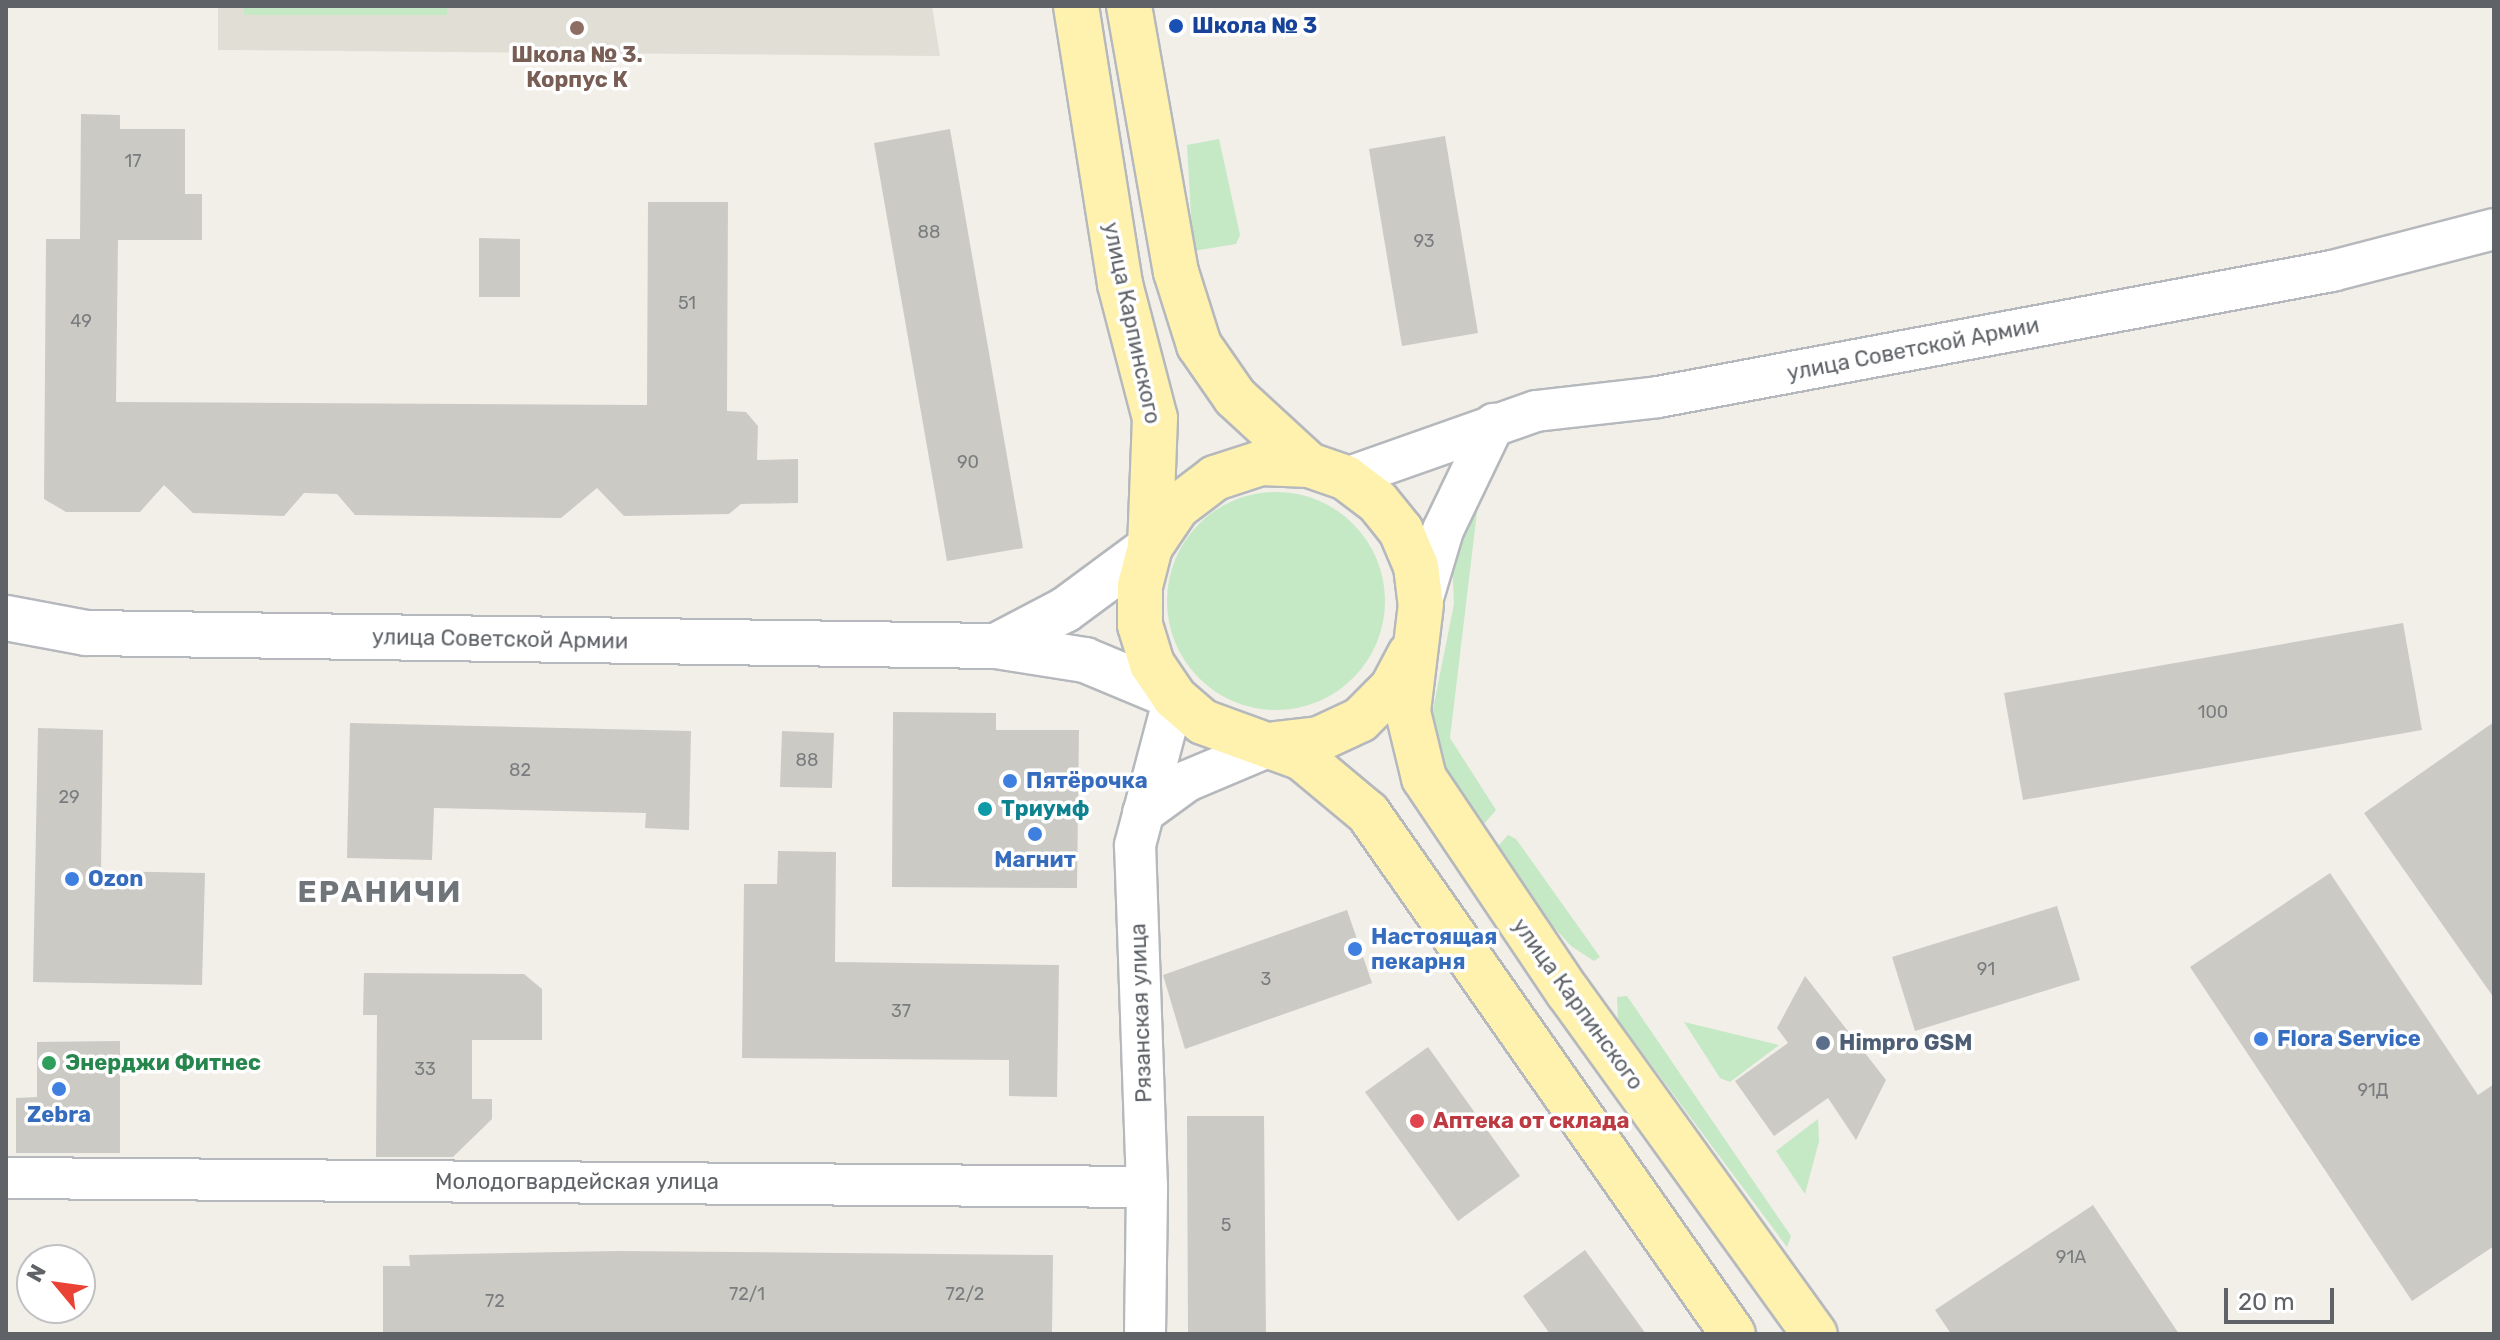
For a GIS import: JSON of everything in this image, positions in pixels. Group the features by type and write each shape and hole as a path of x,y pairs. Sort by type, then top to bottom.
{"main road":[{"name":"улица Карпинского","path":"1076,6 1120,284 1155,418 1150,547 1140,586 1140,625 1152,664 1174,697 1226,732 1275,744 1302,758 1368,813 1733,1334"},
{"name":"улица Карпинского","path":"1129,6 1176,272 1199,345 1235,397 1328,472 1377,501 1401,531 1416,566 1421,604 1413,648 1408,712 1424,778 1559,980 1815,1334"},
{"name":"улица Карпинского","path":"1150,547 1177,507 1215,478 1261,463 1328,472"},
{"name":"улица Карпинского","path":"1275,744 1319,739 1360,720 1392,688 1413,648"}],"street":[{"name":"улица Советской Армии","path":"1328,472 1536,411 1658,397 2332,271 2494,229"},
{"path":"1421,604 1443,530 1494,424"},
{"path":"996,646 1065,610 1150,547"},
{"name":"улица Советской Армии","path":"6,618 86,633 996,646 1085,660 1174,697"},
{"name":"Рязанская улица","path":"1145,1334 1147,1187 1135,845 1174,697"},
{"path":"1143,813 1187,781 1275,744"},
{"name":"Молодогвардейская улица","path":"6,1178 1147,1187"}],"shaded area":[{"name":"Школа № 3. Корпус К","path":"218,6 932,6 940,56 218,50"}],"green space":[{"path":"244,6 447,6 447,15 244,15"},
{"path":"1219,139 1240,235 1236,244 1193,251 1187,145"},
{"path":"1276,492 1297,494 1318,501 1353,524 1376,559 1383,580 1383,622 1376,643 1353,678 1318,701 1297,708 1276,710 1255,708 1234,701 1199,678 1176,643 1169,622 1167,601 1169,580 1176,559 1199,524 1234,501 1255,494"},
{"path":"1479,495 1450,738 1496,810 1484,824 1447,770 1431,719 1454,604 1451,536"},
{"path":"1508,835 1516,839 1600,957 1594,961 1571,946 1551,924 1498,846"},
{"path":"1627,996 1791,1236 1787,1247 1618,1020 1617,997"},
{"path":"1684,1022 1779,1045 1730,1082 1720,1078"},
{"path":"1818,1119 1819,1141 1805,1194 1776,1151"}],"building":[{"path":"81,114 120,115 120,129 185,129 185,194 202,194 202,240 118,240 116,402 647,405 648,202 728,202 727,411 746,412 758,426 757,460 798,459 798,503 741,504 729,514 624,516 597,488 561,518 355,515 337,494 304,493 284,516 193,513 164,485 140,512 66,512 44,499 46,239 80,239"},
{"path":"950,129 1023,548 947,561 874,143"},
{"path":"1445,136 1478,333 1402,346 1369,149"},
{"path":"479,238 520,239 520,297 479,297"},
{"path":"2403,623 2422,730 2023,800 2004,693"},
{"name":"Триумф","path":"893,712 996,713 996,730 1079,730 1077,888 892,887"},
{"path":"2494,722 2494,998 2364,813"},
{"path":"350,723 691,731 689,830 645,828 646,813 434,808 432,860 347,858"},
{"path":"38,728 103,730 101,871 205,873 202,985 33,982"},
{"path":"782,731 834,733 832,788 780,787"},
{"path":"778,851 836,852 835,962 1059,965 1057,1097 1009,1096 1009,1060 742,1058 744,884 777,884"},
{"path":"2330,873 2478,1095 2494,1084 2494,1246 2412,1301 2190,967"},
{"path":"2057,906 2080,980 1915,1031 1892,957"},
{"path":"1347,910 1372,983 1185,1049 1163,975"},
{"path":"364,973 524,974 542,989 542,1040 472,1040 472,1099 492,1099 492,1119 453,1157 376,1157 377,1015 363,1015"},
{"name":"Himpro GSM","path":"1805,976 1886,1080 1856,1140 1828,1098 1774,1136 1735,1081 1788,1043 1777,1028"},
{"path":"120,1041 120,1153 16,1153 16,1098 37,1097 37,1042"},
{"path":"1428,1047 1520,1176 1458,1221 1365,1092"},
{"path":"1187,1116 1264,1116 1266,1334 1188,1334"},
{"path":"2093,1205 2179,1334 1951,1334 1935,1310"},
{"path":"1585,1250 1646,1334 1550,1334 1523,1296"},
{"path":"618,1251 1053,1255 1052,1334 383,1334 383,1266 410,1266 409,1255"}],"place":[{"name":"Школа № 3","path":"1176,26"},
{"name":"Школа № 3. Корпус К","path":"577,28"},
{"name":"Пятёрочка","path":"1010,781"},
{"name":"Триумф","path":"985,809"},
{"name":"Магнит","path":"1035,834"},
{"name":"Ozon","path":"72,879"},
{"name":"Настоящая пекарня","path":"1355,949"},
{"name":"Flora Service","path":"2261,1039"},
{"name":"Himpro GSM","path":"1823,1043"},
{"name":"Энерджи Фитнес","path":"49,1063"},
{"name":"Zebra","path":"59,1089"},
{"name":"Аптека от склада","path":"1417,1121"}],"district":[{"name":"ЕРАНИЧИ","path":"380,892"}]}
